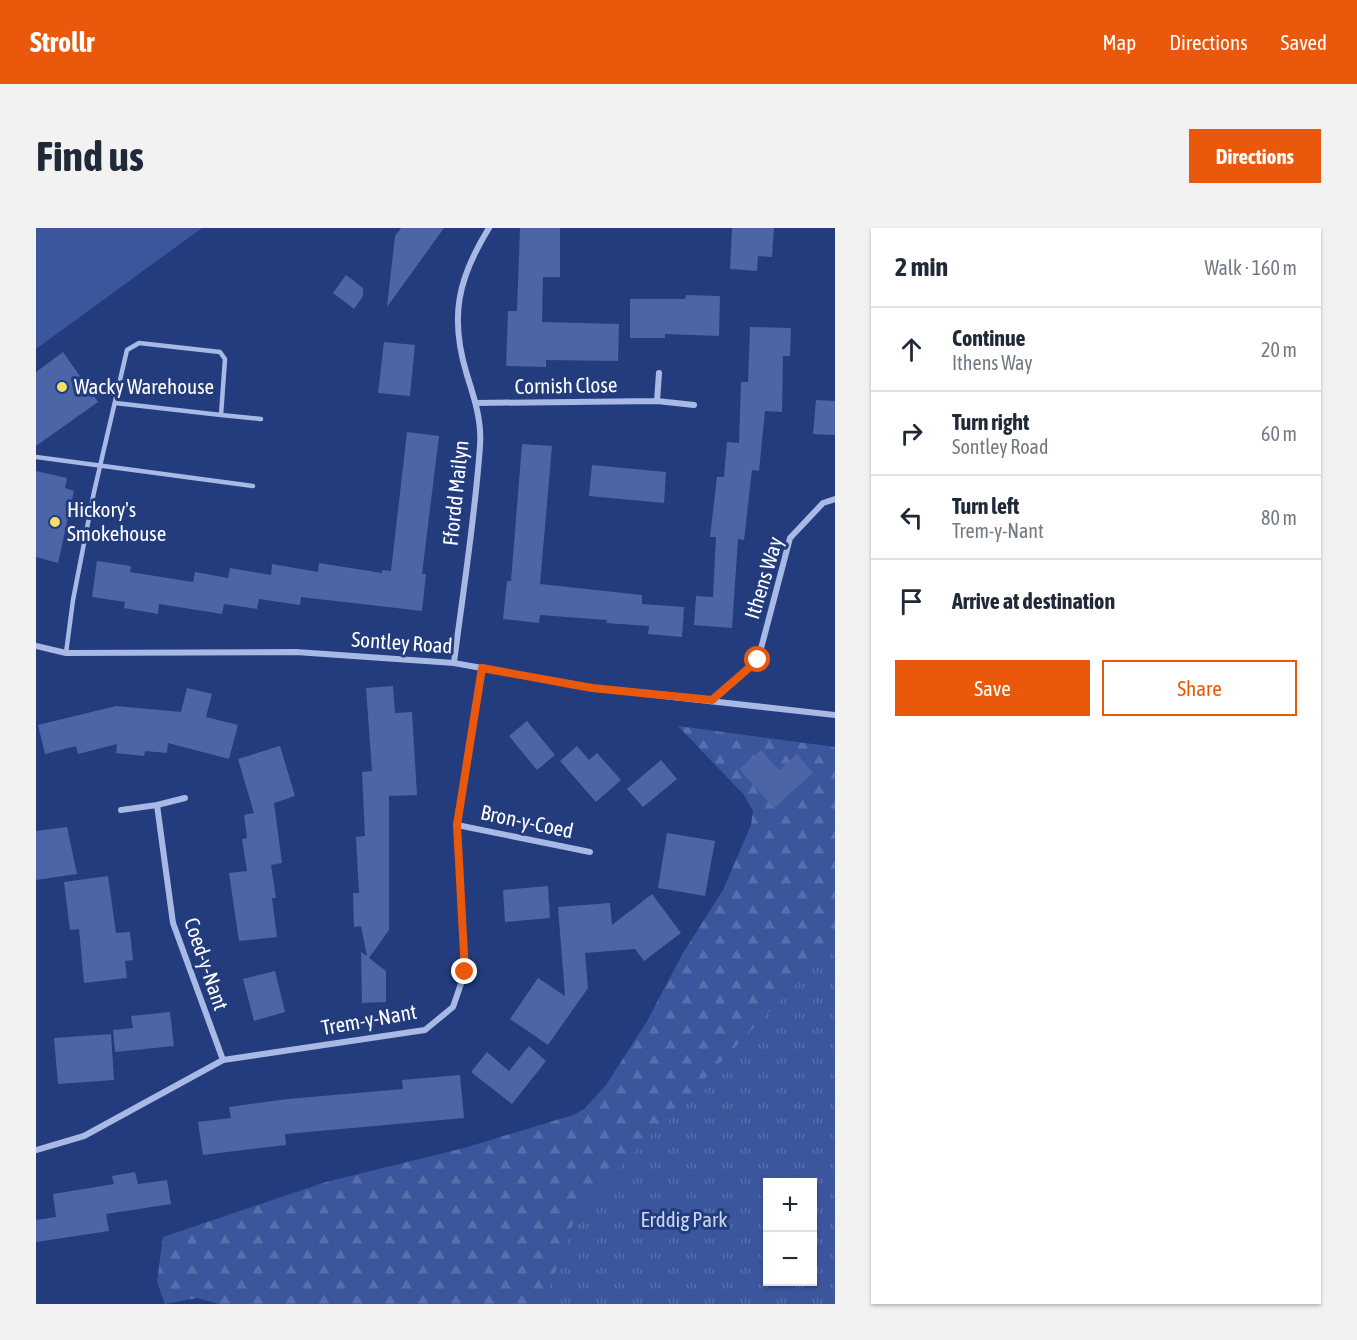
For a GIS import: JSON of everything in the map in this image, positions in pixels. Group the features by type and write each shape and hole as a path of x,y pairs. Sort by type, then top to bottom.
{"street":[{"name":"Ffordd Mailyn","path":"454,663 480,443 476,403 458,344 456,312 463,279 489,228"},
{"path":"657,401 659,373"},
{"name":"Cornish Close","path":"476,403 657,401 694,405"},
{"name":"Ithens Way","path":"712,700 758,660 790,538 823,503 835,499"},
{"name":"Sontley Road","path":"36,646 66,653 296,652 454,663 592,688 835,715"},
{"name":"Trem-y-Nant","path":"36,1150 84,1136 223,1059 425,1030 453,1007 465,972 457,825 482,668"},
{"path":"120,810 158,805 184,798"},
{"name":"Coed-y-Nant","path":"158,805 173,923 223,1059"},
{"name":"Bron-y-Coed","path":"457,825 590,852"}],"lane":[{"path":"66,653 73,600 127,350 134,343 224,354 221,415"},
{"path":"115,403 261,419"},
{"path":"36,457 253,486"}],"green space":[{"path":"36,228 202,228 36,349"},
{"path":"678,726 835,747 835,1082 768,1178 763,1178 763,1184 679,1304 218,1304 197,1298 165,1304 157,1282 163,1237 326,1182 464,1148 573,1115 584,1109 606,1085 646,1023 683,953 723,890 751,825 753,811 744,795"},
{"name":"Erddig Park","path":"835,943 835,1304 544,1304 577,1212"}],"building":[{"path":"401,228 444,228 387,307 395,236"},
{"path":"520,228 560,228 560,277 543,277 542,322 619,324 618,361 546,360 546,367 506,366 508,311 517,311"},
{"path":"732,228 774,228 772,257 758,256 757,271 730,269"},
{"path":"346,275 363,288 363,296 354,309 333,293"},
{"path":"686,295 720,296 719,336 665,334 665,338 630,338 630,299 685,299"},
{"path":"750,327 791,328 790,356 783,356 782,412 765,411 759,471 752,470 744,540 738,539 732,628 694,625 696,596 713,597 716,537 710,537 717,477 724,477 727,442 739,443 741,382 748,382"},
{"path":"384,342 415,345 410,396 378,393"},
{"name":"Wacky Warehouse","path":"63,352 98,402 36,446 36,372"},
{"path":"816,400 835,401 835,435 813,434"},
{"path":"407,432 439,436 422,574 426,574 422,611 301,597 300,605 259,599 257,609 224,604 222,614 159,604 158,614 124,608 125,602 92,597 97,561 131,566 130,572 193,582 195,572 228,578 230,568 271,575 272,564 318,572 319,563 382,573 382,570 391,571"},
{"path":"522,444 552,446 540,584 642,595 642,604 684,607 682,637 648,634 649,626 606,623 607,620 540,615 539,623 503,619 507,581 511,581"},
{"path":"592,465 666,472 664,503 589,496"},
{"name":"Hickory's Smokehouse","path":"36,471 67,478 65,488 74,491 58,563 36,557"},
{"path":"393,686 395,713 412,712 417,795 389,796 389,930 369,958 386,971 386,1002 362,1003 361,952 367,956 361,926 354,927 353,893 359,893 356,837 365,836 362,772 372,771 366,688"},
{"path":"187,688 212,694 206,717 238,725 229,759 168,743 167,753 145,751 144,756 116,753 117,744 78,754 76,746 45,754 38,725 116,706 181,712"},
{"path":"527,721 555,755 537,770 509,736"},
{"path":"280,746 295,796 274,803 282,863 271,865 276,898 272,898 277,937 239,941 229,873 247,871 242,839 247,838 244,815 254,813 238,759"},
{"path":"577,746 589,760 597,753 621,780 596,802 560,761"},
{"path":"761,750 779,770 797,754 813,773 774,808 739,769"},
{"path":"661,760 677,779 643,807 627,789"},
{"path":"67,827 77,874 36,880 36,831"},
{"path":"667,833 715,841 705,896 658,888"},
{"path":"108,876 116,933 130,932 133,960 125,961 127,978 84,983 79,929 70,930 64,882"},
{"path":"548,886 550,918 505,922 503,890"},
{"path":"652,894 681,933 644,961 635,949 585,953 588,988 548,1045 510,1019 538,978 565,996 558,907 610,903 612,925"},
{"path":"275,971 285,1012 254,1021 243,979"},
{"path":"170,1012 174,1046 115,1052 113,1030 133,1028 131,1016"},
{"path":"111,1034 114,1080 58,1084 54,1038"},
{"path":"529,1046 546,1061 512,1104 471,1072 487,1052 509,1071"},
{"path":"460,1075 464,1118 285,1134 286,1145 203,1155 198,1122 231,1118 229,1107 288,1099 403,1089 402,1080"},
{"path":"135,1172 138,1184 167,1180 171,1204 106,1214 109,1231 36,1242 36,1220 56,1217 53,1194 114,1184 112,1176"}],"place":[{"name":"Wacky Warehouse","path":"62,387"},
{"name":"Hickory's Smokehouse","path":"55,522"}],"route":[{"path":"465,972 457,825 482,668 592,688 712,700 758,660"}]}
